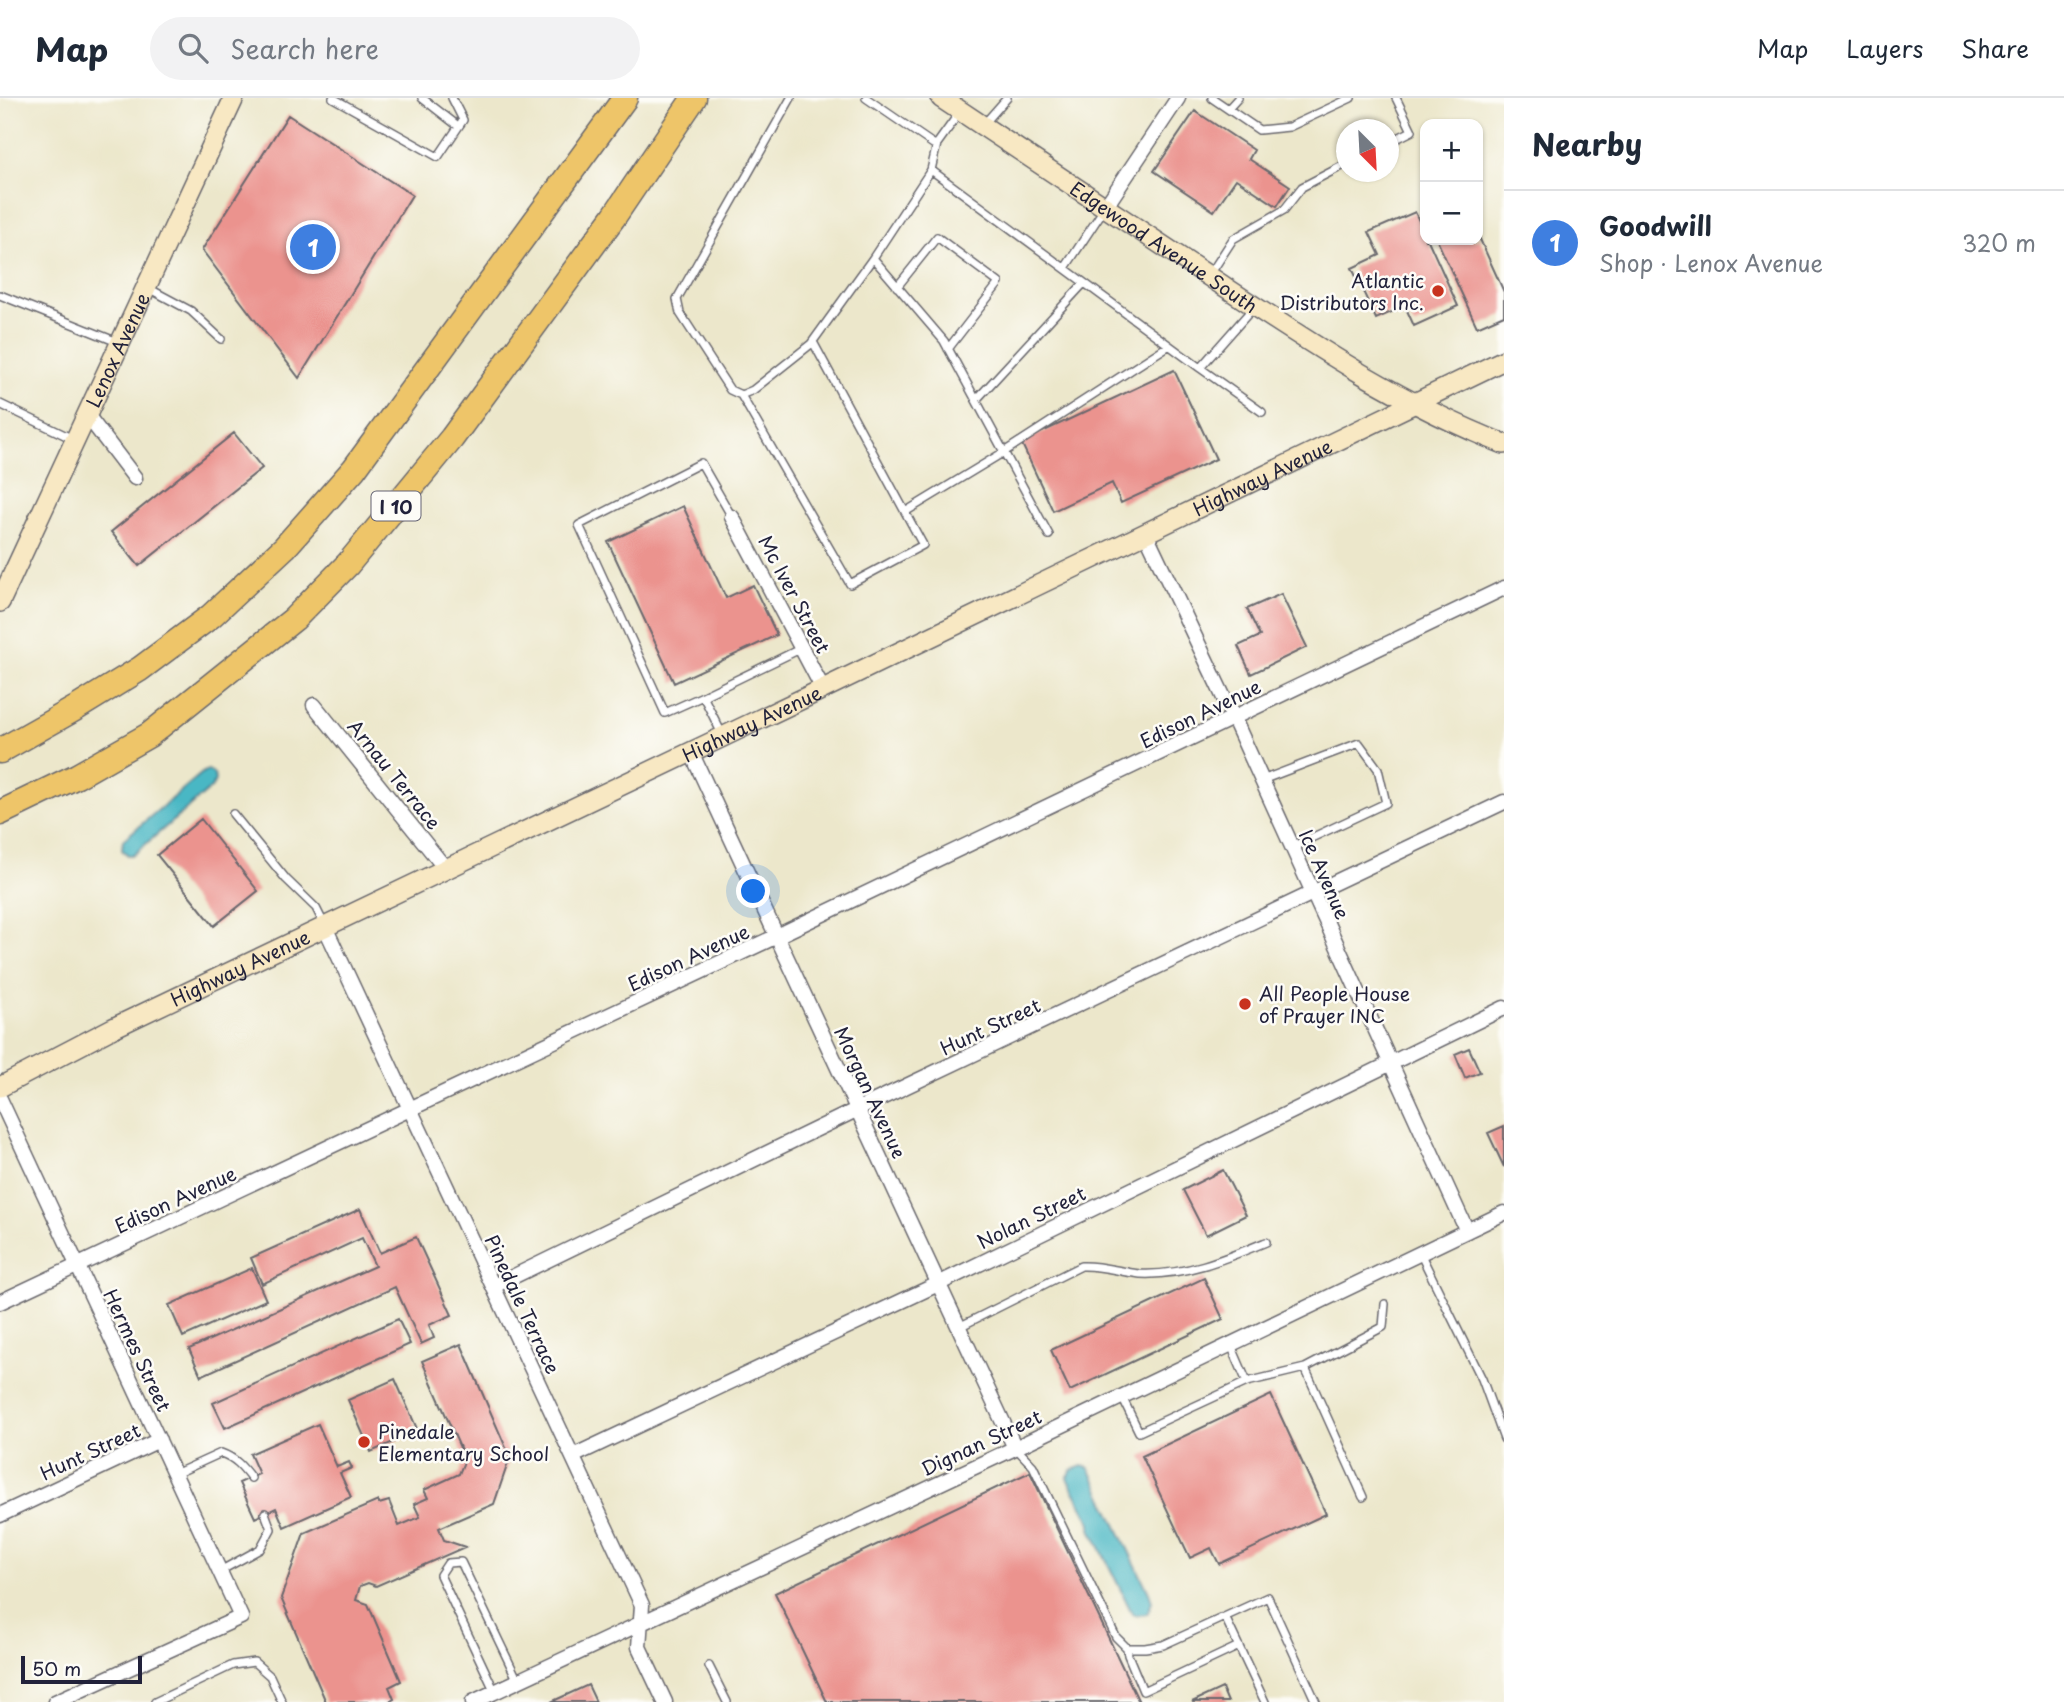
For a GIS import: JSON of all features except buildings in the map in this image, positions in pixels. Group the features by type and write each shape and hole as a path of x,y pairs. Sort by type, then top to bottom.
{"highway":[{"name":"I 10","path":"0,751 140,669 211,616 285,547 354,469 625,98"},
{"name":"I 10","path":"0,813 77,776 149,735 294,619 339,573 452,438 613,218 694,98"}],"street":[{"name":"Lenox Avenue","path":"0,602 234,98"},
{"name":"Edgewood Avenue South","path":"940,98 1324,353 1413,404 1504,444"},
{"path":"1104,209 1178,98"},
{"name":"Highway Avenue","path":"0,1087 113,1028 1504,360"},
{"path":"87,415 135,478"},
{"name":"Mc Iver Street","path":"732,517 823,689"},
{"name":"Ice Avenue","path":"1146,534 1234,719 1466,1231"},
{"name":"Edison Avenue","path":"0,1302 411,1110 1504,588"},
{"name":"Arnau Terrace","path":"314,705 445,869"},
{"name":"Morgan Avenue","path":"691,752 1015,1448"},
{"name":"Hunt Street","path":"494,1286 858,1109 1504,802"},
{"name":"Pinedale Terrace","path":"325,927 642,1605 639,1647 665,1702"},
{"name":"Nolan Street","path":"573,1456 938,1284 1504,1008"},
{"name":"Hermes Street","path":"0,1099 241,1617 55,1702"},
{"name":"Dignan Street","path":"473,1702 1015,1448 1504,1213"},
{"name":"Hunt Street","path":"0,1515 159,1440"}],"lane":[{"path":"333,98 438,157 463,120 452,98"},
{"path":"422,98 458,127"},
{"path":"791,98 677,299 680,313 730,390 741,395 849,584 923,545 813,342"},
{"path":"866,98 933,144 937,144"},
{"path":"982,126 1007,98"},
{"path":"1212,98 1259,130 1289,127 1351,98"},
{"path":"1228,109 1238,98"},
{"path":"1396,98 1412,131 1399,138"},
{"path":"741,395 753,390 813,342 931,170 937,144 960,111"},
{"path":"1209,276 1233,239 1284,210 1302,187 1336,169"},
{"path":"931,170 1262,412"},
{"path":"1065,268 1104,209"},
{"path":"897,287 937,237 999,283 948,349"},
{"path":"873,258 948,349 1049,535"},
{"path":"977,399 1084,283"},
{"path":"146,287 191,311 221,339"},
{"path":"0,295 120,343"},
{"path":"1200,368 1254,307"},
{"path":"905,512 1004,452 1168,345"},
{"path":"0,404 76,440"},
{"path":"732,517 701,463 579,525 665,713 802,648"},
{"path":"703,696 724,736"},
{"path":"1262,780 1359,743 1378,769 1386,803 1292,847"},
{"path":"233,814 286,879 316,908 325,927"},
{"path":"959,1327 1081,1266 1097,1265 1140,1273 1166,1273 1218,1262 1266,1242"},
{"path":"1420,1253 1482,1379 1504,1439"},
{"path":"1122,1396 1139,1432 1247,1382 1305,1368 1383,1327 1385,1304"},
{"path":"1231,1344 1247,1382"},
{"path":"1305,1368 1363,1497"},
{"path":"1015,1448 1034,1466 1116,1637 1127,1648 1143,1691 1239,1646"},
{"path":"175,1474 221,1453 231,1457 251,1478"},
{"path":"220,1571 260,1549 271,1530 265,1513"},
{"path":"495,1692 440,1576 448,1563 461,1562 518,1681"},
{"path":"1127,1648 1163,1645 1268,1597 1316,1702"},
{"path":"1225,1617 1265,1702"},
{"path":"155,1702 233,1665 254,1662 270,1676 282,1702"},
{"path":"709,1666 727,1702"}],"water":[{"path":"208,770 214,774 212,787 133,855 122,850 123,840"},
{"path":"1082,1466 1089,1468 1149,1593 1152,1602 1147,1614 1132,1613 1091,1529 1091,1523 1067,1478 1072,1470"}],"place":[{"name":"Goodwill","path":"313,247"},
{"name":"Atlantic Distributors Inc.","path":"1438,291"},
{"name":"All People House of Prayer INC","path":"1245,1004"},
{"name":"Pinedale Elementary School","path":"364,1442"}]}
